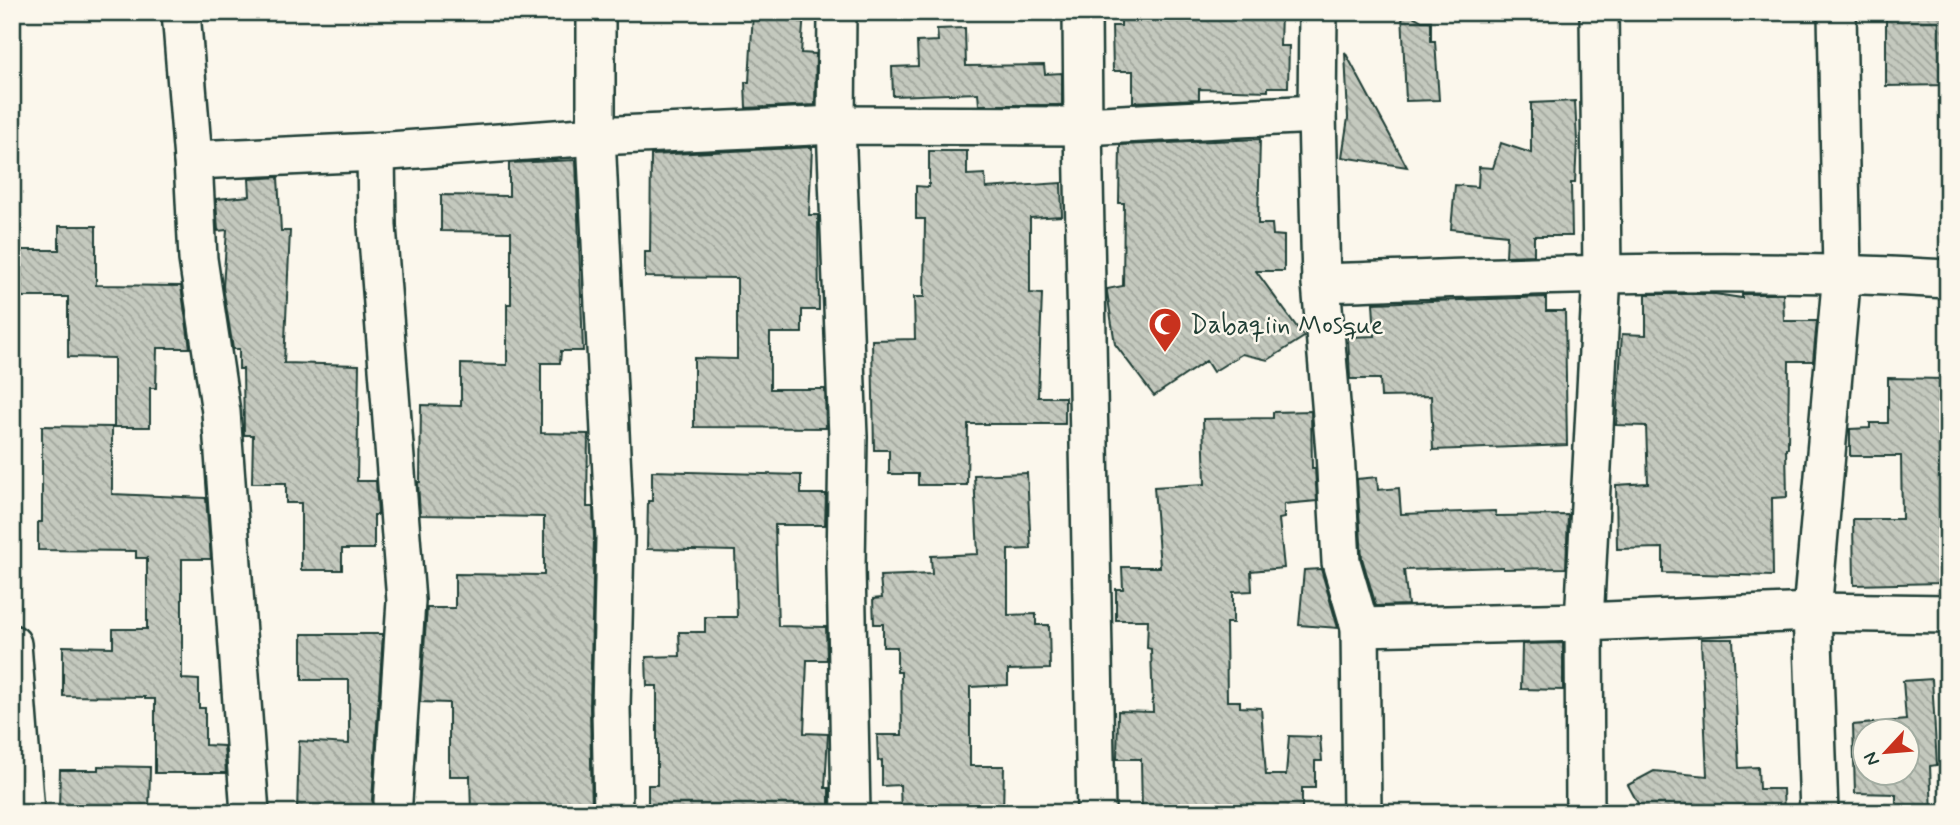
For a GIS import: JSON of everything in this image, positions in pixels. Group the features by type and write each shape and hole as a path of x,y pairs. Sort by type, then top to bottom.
{"street":[{"path":"181,12 198,259 221,412 250,813"},
{"path":"596,12 596,136 615,538 611,708 613,813"},
{"path":"837,12 836,125 848,437 846,567 851,813"},
{"path":"1083,12 1096,813"},
{"path":"1318,12 1317,114 1321,283 1341,562 1360,627 1362,813"},
{"path":"1585,813 1584,622 1602,273 1599,12"},
{"path":"1819,813 1812,612 1842,272 1838,12"},
{"path":"193,160 836,125 1083,126 1317,114"},
{"path":"376,152 377,226 406,601 393,802"},
{"path":"1321,283 1602,273 1842,272 1948,279"},
{"path":"1360,627 1584,622 1812,612 1948,614"},
{"path":"12,644 26,813"}],"building":[{"path":"753,12 804,12 801,53 816,54 815,105 746,108 745,82 749,82"},
{"path":"1121,12 1281,12 1280,46 1289,46 1288,87 1268,87 1268,91 1199,89 1199,99 1133,102 1133,71 1113,71 1112,26 1121,26"},
{"path":"1402,12 1422,21 1431,21 1439,100 1406,101"},
{"path":"1886,12 1948,12 1948,85 1886,86"},
{"path":"965,28 966,66 1044,65 1045,74 1062,73 1062,105 979,105 978,93 893,96 892,67 918,66 917,42 938,41 937,29"},
{"path":"1345,52 1407,167 1342,157 1348,118"},
{"path":"1575,101 1577,141 1575,183 1571,183 1572,236 1534,236 1534,255 1506,256 1507,235 1451,229 1455,185 1478,187 1479,167 1493,168 1501,143 1531,153 1531,103"},
{"path":"1260,139 1258,224 1272,224 1273,235 1284,236 1284,271 1256,271 1304,337 1268,360 1242,354 1213,372 1206,361 1154,396 1115,344 1107,292 1107,289 1123,286 1124,203 1119,203 1120,145"},
{"path":"812,147 809,215 818,215 819,310 802,310 802,333 770,333 770,389 825,389 826,428 694,427 694,358 737,359 737,278 645,277 645,252 650,252 651,155"},
{"path":"929,151 967,151 967,175 985,174 986,188 1061,183 1062,216 1030,218 1030,293 1042,294 1038,397 1065,397 1065,424 968,424 967,485 918,485 918,474 889,474 889,450 874,450 872,340 915,339 914,297 924,297 925,219 916,219 916,186 929,187"},
{"path":"576,160 583,351 561,351 560,363 541,363 541,433 588,434 587,507 593,507 594,538 590,708 592,813 471,813 470,776 449,776 449,703 420,702 427,608 455,608 455,574 544,575 544,517 420,515 418,482 421,405 461,406 461,364 507,365 507,304 511,304 511,232 441,231 441,195 509,196 509,163"},
{"path":"278,177 281,231 290,231 284,363 359,365 357,481 376,481 378,515 374,515 374,549 342,549 342,570 301,570 301,503 286,503 286,483 252,483 253,435 244,435 243,369 239,369 239,349 233,349 223,287 227,230 218,231 216,199 250,196 249,179"},
{"path":"59,226 96,226 96,285 181,286 190,348 157,348 156,388 150,388 150,427 114,427 114,358 68,357 68,297 12,297 12,250 59,250"},
{"path":"1646,294 1715,294 1742,298 1742,294 1783,294 1784,321 1817,321 1813,361 1789,361 1787,497 1772,498 1773,576 1663,573 1663,548 1617,549 1616,485 1648,483 1646,426 1616,425 1622,334 1646,335"},
{"path":"1546,297 1546,311 1565,311 1567,445 1433,450 1431,396 1381,397 1380,379 1350,379 1348,337 1375,336 1373,303"},
{"path":"1888,378 1946,379 1948,570 1942,570 1942,583 1854,585 1853,519 1902,519 1901,456 1850,456 1850,429 1870,428 1870,423 1888,423"},
{"path":"1311,411 1312,468 1315,468 1317,501 1284,504 1284,518 1279,519 1284,568 1251,571 1252,591 1233,592 1233,623 1226,623 1227,701 1240,701 1240,707 1261,708 1266,775 1286,775 1289,736 1320,737 1322,761 1315,761 1315,788 1302,788 1302,813 1142,813 1141,759 1117,759 1118,711 1153,712 1151,649 1147,648 1148,620 1116,620 1116,589 1123,589 1122,567 1160,567 1154,487 1205,484 1203,419 1273,418 1273,412"},
{"path":"42,426 112,427 112,494 206,498 211,559 182,559 182,679 199,680 199,708 205,708 205,745 224,746 226,773 155,773 155,699 63,696 63,646 113,647 113,629 147,629 147,558 136,558 136,551 38,550 38,522 42,522"},
{"path":"652,471 801,475 801,494 826,494 825,525 775,525 778,626 826,627 827,660 807,660 804,733 828,734 825,788 829,788 829,812 648,813 648,785 657,785 657,686 647,686 646,657 680,656 679,632 705,632 705,617 737,617 735,551 647,549"},
{"path":"1027,473 1031,549 1008,550 1008,615 1036,614 1036,625 1049,625 1050,669 1008,670 1008,685 970,687 970,766 1004,766 1003,813 901,813 900,785 882,786 882,760 878,761 877,735 902,735 901,672 897,672 897,647 883,647 883,624 874,624 873,599 882,598 880,576 932,574 931,556 978,554 974,475"},
{"path":"1377,477 1378,490 1399,488 1401,514 1495,511 1496,516 1568,515 1566,568 1404,570 1408,605 1376,606 1362,558 1357,479"},
{"path":"1321,569 1338,628 1299,625 1304,570"},
{"path":"302,634 383,634 372,800 376,813 297,813 299,741 349,744 349,680 302,680"},
{"path":"1701,639 1733,639 1739,768 1758,767 1759,789 1783,789 1784,813 1643,813 1628,785 1654,771 1707,776"},
{"path":"1563,643 1563,690 1521,689 1522,644"},
{"path":"1932,679 1937,765 1930,766 1932,813 1896,813 1896,794 1855,793 1855,786 1922,786 1922,716 1906,716 1903,681"},
{"path":"98,766 150,767 149,813 98,813 98,810 59,809 60,770 98,770"}],"place":[{"name":"Dabaqiin Mosque","path":"1165,354"}]}
